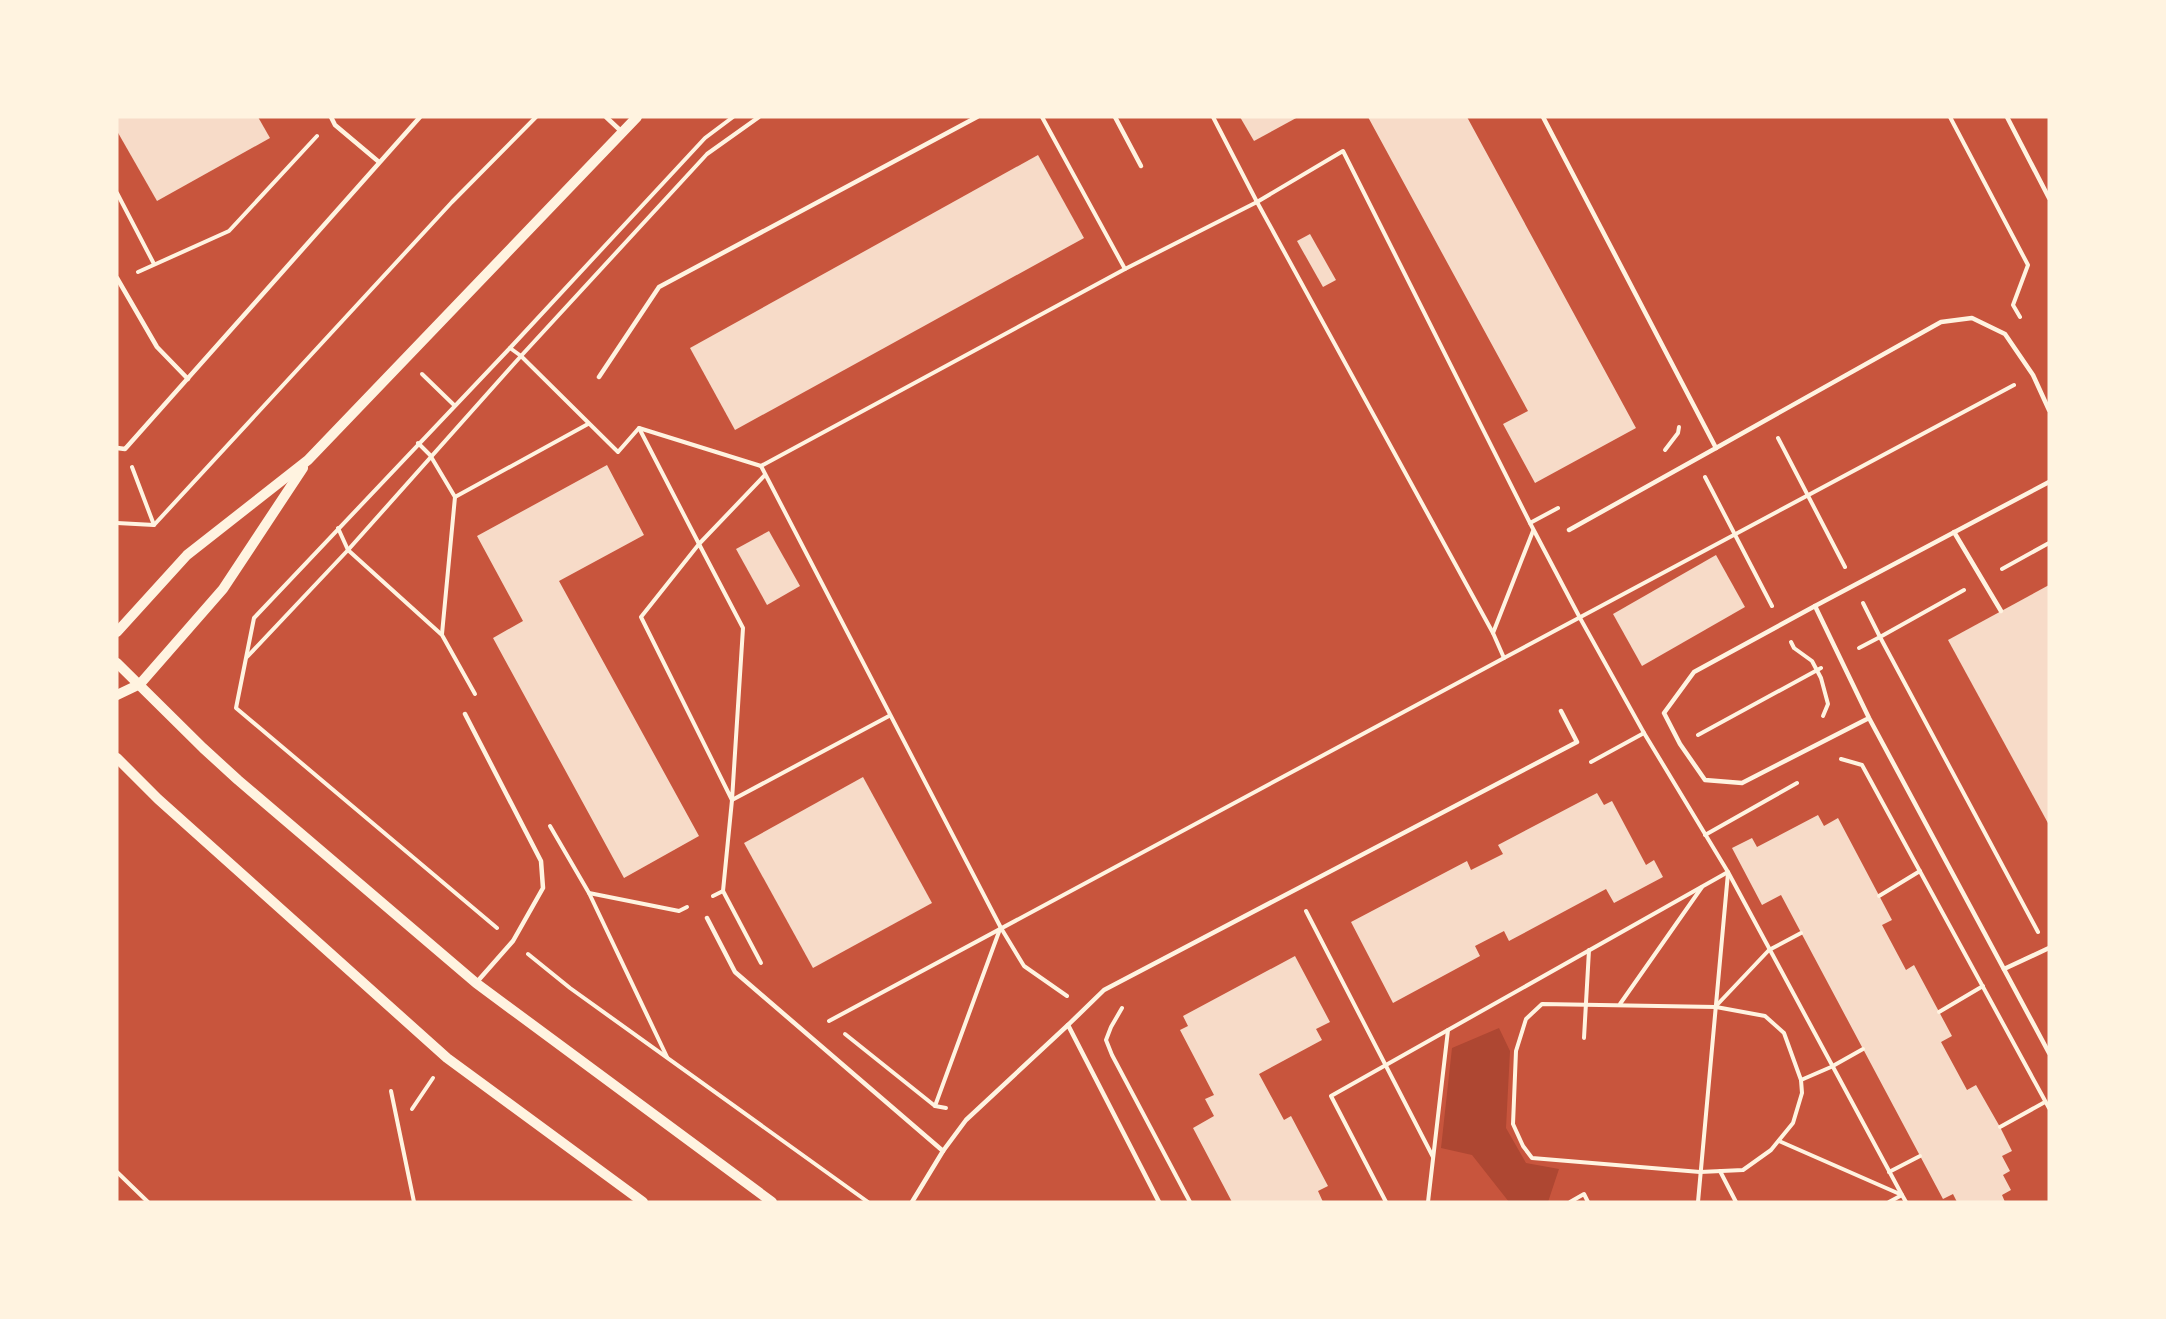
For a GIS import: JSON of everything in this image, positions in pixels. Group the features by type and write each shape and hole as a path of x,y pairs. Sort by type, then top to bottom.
{"street":[{"path":"117,632 187,555 308,460 637,117"},
{"path":"117,695 140,684 223,589 308,460"},
{"path":"117,663 203,748 476,983 772,1202"},
{"path":"117,758 158,799 447,1058 643,1202"}],"lane":[{"path":"331,117 335,125 379,162"},
{"path":"117,448 125,449 420,117"},
{"path":"606,117 622,132"},
{"path":"599,377 658,287 977,117"},
{"path":"1115,117 1141,166"},
{"path":"1543,117 1716,448"},
{"path":"2007,117 2049,198"},
{"path":"118,279 157,347 188,379"},
{"path":"1569,530 1941,322 1972,318 2005,334 2033,375 2049,410"},
{"path":"1869,718 1742,783 1705,780 1680,744 1664,713 1694,672 2049,482"},
{"path":"1954,532 2001,611"},
{"path":"1815,606 1869,718 2049,1053"},
{"path":"912,1202 943,1151 966,1120 1104,990 1577,742 1561,711"},
{"path":"465,714 542,861 543,888 513,941 476,983"},
{"path":"707,918 735,972 943,1151"},
{"path":"2004,969 2048,948"},
{"path":"1068,1025 1159,1202"}],"path":[{"path":"154,525 452,202 536,117"},
{"path":"733,117 705,138 254,618 236,708 570,988 867,1202"},
{"path":"246,658 348,550 430,455 707,154 759,117"},
{"path":"1042,117 1125,269"},
{"path":"1213,117 1257,202 1493,633 1504,658"},
{"path":"1950,117 2028,265 2013,305 2025,326"},
{"path":"118,279 229,231 317,137 312,127"},
{"path":"639,428 761,466 1125,269 1257,202 1343,151 1533,531 1644,733 1728,872 1831,1067 1906,1202"},
{"path":"117,193 154,264"},
{"path":"510,348 521,356 618,452 639,428"},
{"path":"406,358 454,405"},
{"path":"829,1021 2033,375"},
{"path":"455,497 588,424"},
{"path":"1664,451 1678,433 1679,424"},
{"path":"639,428 743,628 732,800 723,891 764,968"},
{"path":"418,443 430,455 455,497 442,635"},
{"path":"125,449 154,525"},
{"path":"761,466 889,716 1001,928 1024,966 1111,1027"},
{"path":"732,800 641,617 699,544 765,476"},
{"path":"1530,523 1561,507"},
{"path":"117,523 154,525"},
{"path":"338,528 348,550 442,635 477,697"},
{"path":"1493,633 1533,531"},
{"path":"2048,948 1880,637 2049,543"},
{"path":"732,800 889,716"},
{"path":"1581,767 1644,733"},
{"path":"1834,762 1842,758 1862,765 2049,1108"},
{"path":"1705,835 1798,782"},
{"path":"548,821 589,893 667,1058"},
{"path":"1386,1202 1330,1096 1728,872"},
{"path":"1698,1202 1728,872"},
{"path":"1879,896 1920,872"},
{"path":"1620,1005 1702,886"},
{"path":"706,899 723,891"},
{"path":"589,893 679,911 697,903"},
{"path":"1296,917 1306,911 1433,1157"},
{"path":"934,1106 1001,928"},
{"path":"1716,1007 1769,950 1801,933"},
{"path":"1584,1038 1589,950"},
{"path":"1939,1012 1983,986"},
{"path":"1130,1004 1120,1010 1107,1040 1112,1055 1190,1202"},
{"path":"1542,1004 1716,1007 1765,1016 1784,1033 1801,1080 1802,1093 1793,1123 1771,1150 1743,1170 1700,1172 1532,1158 1523,1146 1513,1124 1516,1052 1526,1019 1542,1004"},
{"path":"820,1014 934,1106 955,1110"},
{"path":"1428,1202 1449,1030"},
{"path":"1801,1080 1863,1049"},
{"path":"412,1109 447,1058"},
{"path":"391,1091 414,1202"},
{"path":"2000,1127 2045,1101"},
{"path":"1779,1141 1902,1195"},
{"path":"1889,1172 1920,1156"},
{"path":"1720,1171 1736,1202"},
{"path":"117,1172 148,1202"},
{"path":"1570,1202 1584,1194 1588,1202"},
{"path":"1889,1202 1902,1195"}],"shaded area":[{"path":"1499,1028 1510,1051 1506,1128 1526,1163 1559,1169 1548,1202 1509,1202 1472,1155 1441,1148 1452,1048"}],"building":[{"path":"117,117 258,117 270,138 157,201 117,131"},
{"path":"1240,117 1298,117 1254,141"},
{"path":"1368,117 1467,117 1636,428 1535,483 1503,424 1528,411"},
{"path":"1038,155 1084,238 735,430 690,348"},
{"path":"1310,234 1336,280 1323,287 1297,241"},
{"path":"607,465 644,535 559,581 699,836 624,878 493,638 523,621 477,536"},
{"path":"769,531 800,586 767,605 736,549"},
{"path":"1716,555 1745,607 1642,666 1613,614"},
{"path":"2049,585 2049,825 1948,640"},
{"path":"863,777 932,903 813,968 744,843"},
{"path":"1597,793 1604,805 1612,801 1646,865 1654,860 1663,877 1614,903 1606,889 1509,941 1504,931 1475,946 1480,956 1393,1003 1351,922 1467,861 1471,870 1503,854 1498,845"},
{"path":"1818,815 1824,826 1838,818 1892,920 1882,925 1906,970 1914,965 1952,1036 1941,1042 1967,1090 1976,1085 2012,1151 2002,1156 2010,1171 2003,1175 2011,1190 2002,1195 2005,1202 1957,1202 1953,1194 1943,1199 1781,895 1762,905 1732,848 1752,838 1757,847"},
{"path":"1295,956 1330,1022 1316,1029 1322,1040 1259,1074 1284,1120 1291,1116 1328,1186 1318,1191 1323,1202 1232,1202 1193,1128 1214,1116 1205,1099 1214,1095 1180,1030 1188,1026 1183,1016"}]}
